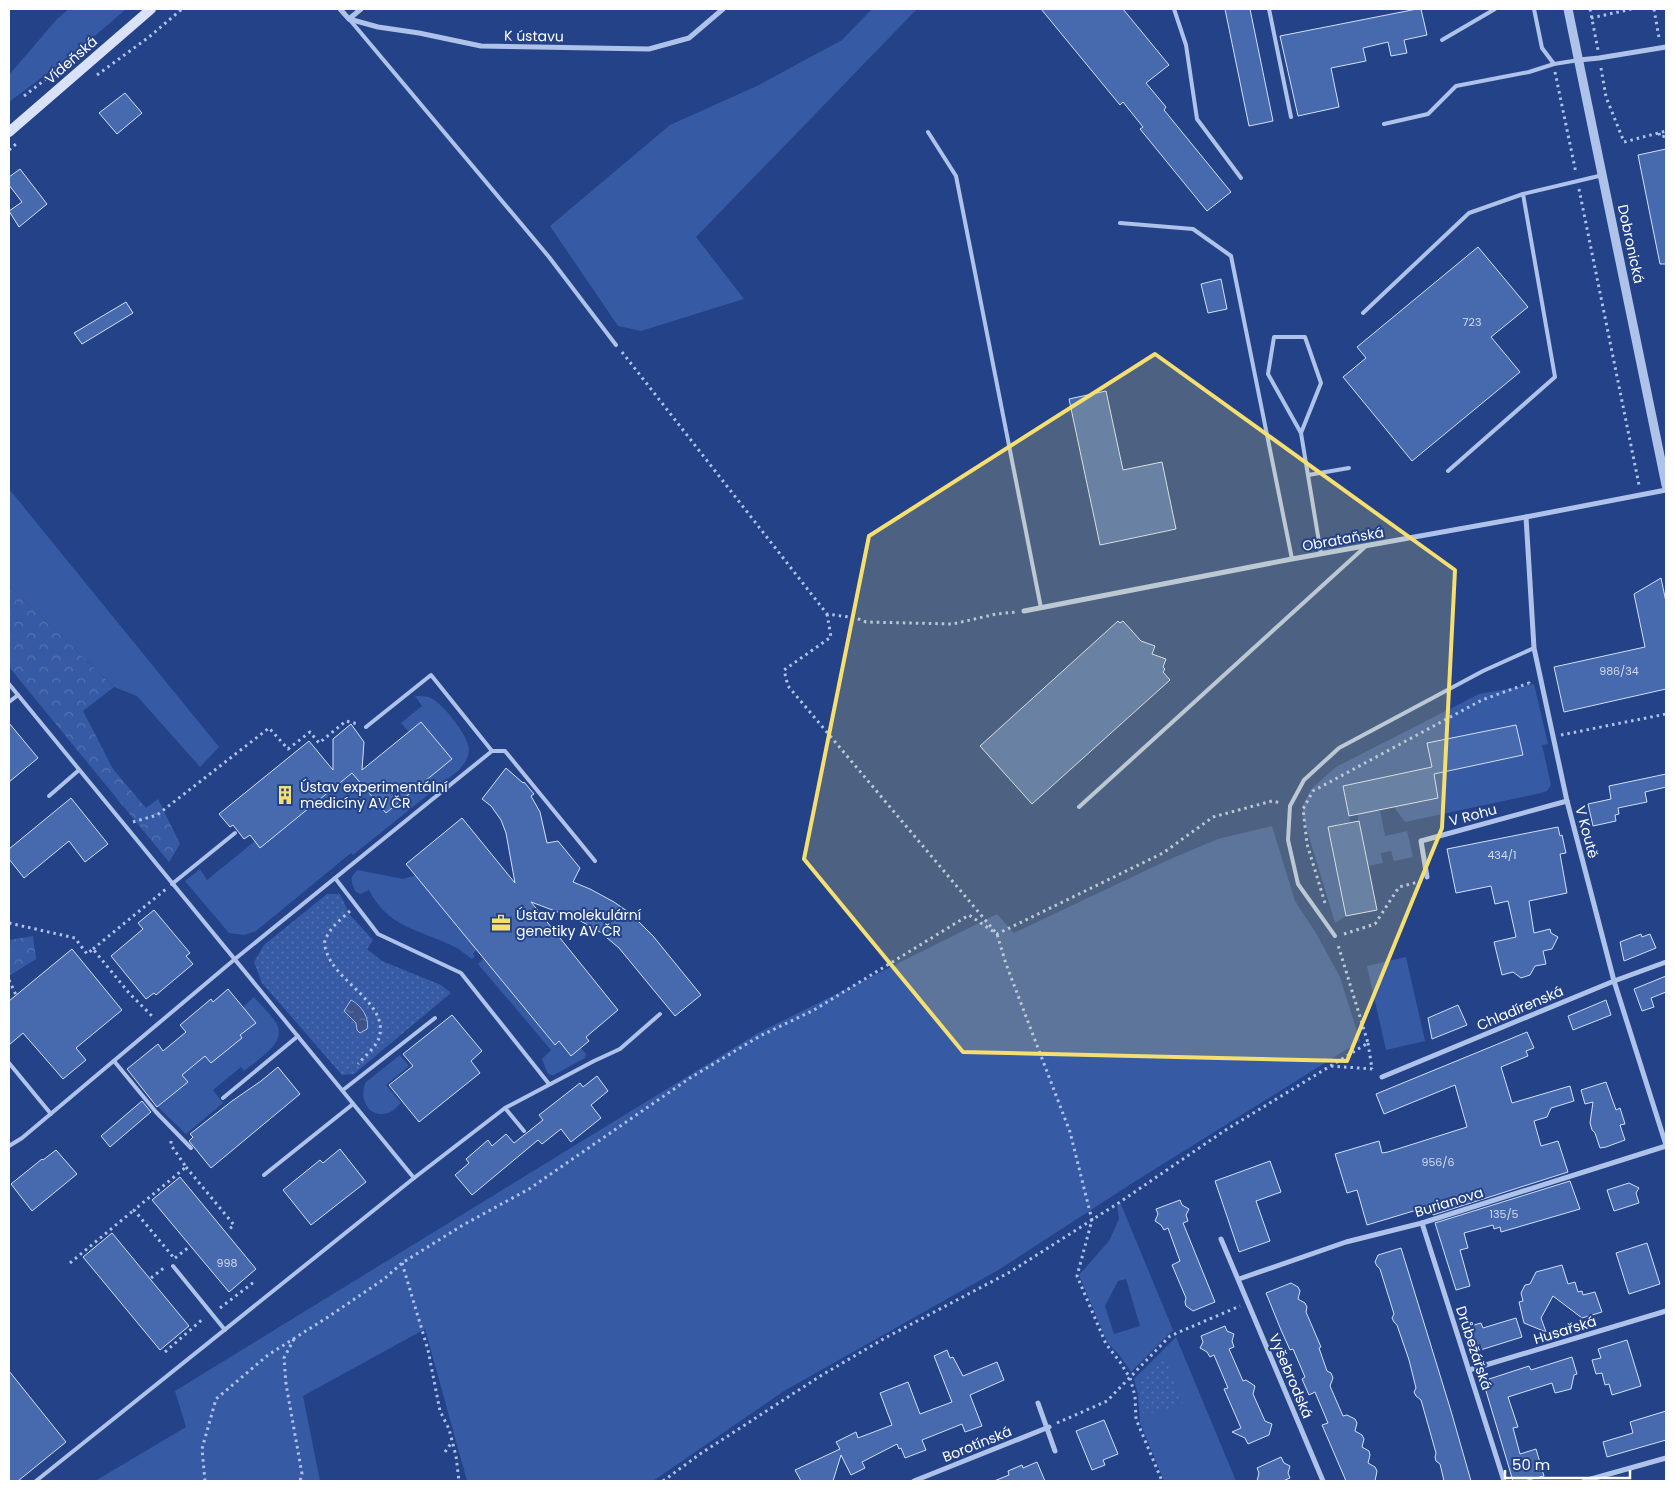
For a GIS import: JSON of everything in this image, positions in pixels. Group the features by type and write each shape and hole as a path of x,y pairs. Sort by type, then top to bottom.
{"main road":[{"name":"Vídeňská","path":"9,132 151,9"}],"street":[{"path":"340,9 349,20 361,9"},
{"name":"K ústavu","path":"349,20 481,46 649,49 689,38 723,9"},
{"name":"Dobronická","path":"1568,9 1666,485"},
{"path":"1579,60 1664,47"},
{"name":"Obrataňská","path":"1024,611 1666,490"},
{"name":"V Koutě","path":"1526,517 1534,648 1567,801 1614,981 1666,1145"},
{"name":"V Rohu","path":"1427,878 1421,841 1567,801"},
{"name":"Chladírenská","path":"1382,1077 1614,981 1666,962"},
{"name":"Burianova","path":"1239,1279 1346,1242 1422,1223 1666,1145"},
{"name":"Drůbežářská","path":"1422,1223 1504,1481"},
{"name":"Vyšebrodská","path":"1222,1238 1323,1481"},
{"name":"Husařská","path":"1469,1370 1666,1311"},
{"path":"1038,1403 1055,1451"},
{"name":"Borotínská","path":"914,1481 1048,1428"},
{"path":"1584,1481 1666,1458"}],"lane":[{"path":"1174,9 1186,45 1197,119 1241,178"},
{"path":"1269,9 1291,117"},
{"path":"1442,40 1494,9"},
{"path":"1534,9 1542,48 1554,64"},
{"path":"349,20 550,257 616,345"},
{"path":"1384,124 1428,114 1456,86 1579,60"},
{"path":"928,132 956,176 1041,608"},
{"path":"1363,313 1469,214 1523,194 1603,175"},
{"path":"1448,471 1555,377 1523,194"},
{"path":"1120,224 1193,229 1231,256 1292,559"},
{"path":"1301,433 1321,383 1305,337 1274,337 1268,374 1301,433 1320,554"},
{"path":"1308,476 1349,468"},
{"path":"1079,807 1366,546"},
{"path":"1335,936 1298,884 1288,840 1290,806 1304,780 1339,748 1483,671 1534,648"},
{"path":"366,727 431,675 492,751"},
{"path":"9,684 414,1178"},
{"path":"9,702 18,695"},
{"path":"9,1146 22,1138 235,959 492,751 505,751 594,861"},
{"path":"49,796 79,770"},
{"path":"172,884 234,833"},
{"path":"335,878 378,934 461,973 549,1084"},
{"path":"36,1481 414,1178 505,1108 620,1049 660,1014"},
{"path":"343,1090 434,1018"},
{"path":"223,1098 298,1036"},
{"path":"114,1061 156,1112 191,1148"},
{"path":"9,1063 51,1114"},
{"path":"264,1175 353,1104"},
{"path":"505,1108 524,1131"},
{"path":"173,1266 225,1330"}],"path":[{"path":"91,80 182,9"},
{"path":"1590,9 1606,97 1624,142 1666,132"},
{"path":"1592,18 1632,9"},
{"path":"1654,9 1664,47"},
{"path":"1554,64 1642,495"},
{"path":"1659,133 1660,137 1666,136"},
{"path":"9,150 16,144"},
{"path":"616,345 827,614 832,636 784,670 788,686 997,934 1006,964 1070,1132 1092,1220 1077,1276 1106,1344 1130,1378 1135,1396 1136,1419 1162,1481"},
{"path":"827,614 856,618 866,622 952,624 996,614 1024,611"},
{"path":"1326,906 1307,844 1303,809 1313,791 1482,700 1529,683 1531,693"},
{"path":"1553,736 1666,714"},
{"path":"133,822 157,814 269,728 288,749 310,732 319,743 346,721 366,727"},
{"path":"997,934 1163,853 1212,817 1272,801 1303,809"},
{"path":"1372,1069 1368,1043 1335,936 1375,924 1399,887 1427,878"},
{"path":"9,923 75,938 87,954 172,884"},
{"path":"357,907 335,924 324,942 331,963 340,976 366,998 377,1016 381,1027 379,1040 357,1064 358,1078"},
{"path":"205,1481 202,1449 216,1399 268,1355 376,1284 402,1263 463,1225 529,1189 690,1078 760,1036 814,1010 969,915 997,934"},
{"path":"94,949 129,993 159,1023"},
{"path":"9,980 16,995"},
{"path":"663,1481 700,1454 885,1338 1010,1272 1092,1220 1224,1131 1368,1043"},
{"path":"1331,1066 1372,1069 1382,1077"},
{"path":"172,1130 171,1145 186,1167 234,1225 227,1231"},
{"path":"70,1263 186,1167"},
{"path":"134,1210 180,1266"},
{"path":"402,1263 428,1350 440,1411 449,1429 456,1456 459,1481"},
{"path":"151,1278 165,1266"},
{"path":"1048,1428 1106,1402 1170,1336 1248,1303"},
{"path":"294,1338 284,1358 290,1414 302,1474 300,1481"},
{"path":"445,1452 452,1441"}],"highlighted area":[{"path":"1155,354 1455,570 1442,828 1347,1061 963,1052 804,859 869,536"}],"green space":[{"path":"69,9 126,9 81,48 9,102 9,75 57,19"},
{"path":"872,9 917,9 696,237 744,299 641,331 618,326 550,226 670,125 759,85 842,40"},
{"path":"9,489 219,747 200,767 137,696 114,687 9,585"},
{"path":"9,585 114,687 83,711 113,769 146,808 158,799 180,844 169,862 9,667"},
{"path":"1534,684 1548,744 1542,745 1551,785 1547,791 1405,822 1394,807 1438,798 1434,774 1523,755 1516,725 1428,743 1432,767 1343,786 1350,822 1328,827 1346,916 1335,923 1303,817 1303,805 1311,789 1336,767 1479,694"},
{"path":"415,696 427,697 436,701 460,728 469,749 463,765 256,931 244,935 229,933 185,881 200,869 207,880 255,841 261,847 341,782 331,769 345,758 355,776 386,813 451,759 409,732 401,723 422,706"},
{"path":"1378,808 1385,836 1407,831 1413,857 1394,861 1391,851 1381,853 1383,863 1368,866 1357,812"},
{"path":"1272,826 1295,901 1316,933 1340,977 1360,1041 1131,1184 1000,1269 784,1391 653,1481 467,1481 425,1329 303,1396 320,1481 95,1481 186,1427 175,1391 758,1033 997,914 1014,933 1168,860 1218,839"},
{"path":"358,870 403,879 416,875 477,949 473,954 475,956 472,959 456,947 395,920 376,902 369,890 360,894 355,891 352,878"},
{"path":"327,894 340,894 350,915 373,940 367,949 382,961 441,985 451,993 354,1074 342,1075 262,983 254,962 264,945","holes":["355,1002 366,1016 368,1024 357,1030 356,1023 349,1017"]},
{"path":"33,936 36,959 9,976 9,940"},
{"path":"1406,957 1425,1041 1386,1050 1367,966"},
{"path":"484,958 554,1044 569,1033 586,1054 585,1058 554,1075 550,1075 542,1059 551,1050 478,964"},
{"path":"254,997 275,1021 279,1029 275,1043 264,1055 244,1071 241,1067 213,1090 223,1103 186,1134 158,1107 188,1082 182,1075 205,1056 211,1062 242,1038 240,1035 255,1023 243,1007"},
{"path":"400,1055 409,1066 386,1085 401,1103 390,1112 375,1113 370,1110 364,1100 363,1094 366,1082"},
{"path":"1120,1202 1173,1330 1131,1372 1107,1342 1079,1275 1109,1241 1119,1219 1117,1203","holes":["1126,1279 1140,1326 1114,1334 1105,1306 1118,1281"]},
{"path":"1176,1337 1236,1481 1164,1481 1140,1423 1138,1395 1134,1379"},
{"path":"1164,1355 1183,1405 1143,1415 1138,1380"}],"water":[{"path":"351,1000 361,1008 366,1016 367,1029 360,1033 357,1030 356,1023 344,1011"}],"building":[{"path":"1041,9 1123,9 1169,65 1146,83 1166,107 1164,110 1231,192 1207,211 1140,129 1143,127 1123,102 1120,105"},
{"path":"1225,9 1250,9 1273,121 1249,126"},
{"path":"1421,9 1427,35 1404,40 1407,53 1391,56 1388,42 1363,48 1366,61 1331,68 1339,107 1298,116 1280,36"},
{"path":"125,93 142,113 117,134 99,113"},
{"path":"1666,149 1666,264 1660,264 1638,155"},
{"path":"20,169 47,204 19,227 9,211 22,202 9,185 9,177"},
{"path":"1478,247 1528,307 1491,337 1520,372 1412,461 1343,377 1366,358 1357,347"},
{"path":"1221,279 1227,309 1208,313 1201,284"},
{"path":"126,302 133,313 82,344 74,333"},
{"path":"1106,391 1123,470 1162,462 1176,529 1100,545 1069,399"},
{"path":"1661,578 1666,602 1666,689 1564,712 1554,667 1645,647 1634,594"},
{"path":"1118,621 1120,623 1123,621 1141,641 1155,646 1152,654 1166,659 1163,672 1170,680 1032,804 980,746"},
{"name":"Ústav experimentální medicíny AV ČR","path":"421,722 452,759 386,813 352,773 260,848 250,835 244,839 233,825 230,827 219,814 309,741 333,770 333,739 351,724 364,742 362,770"},
{"path":"9,723 38,758 9,782"},
{"path":"1516,725 1523,755 1434,774 1438,798 1349,816 1343,786 1432,767 1427,743"},
{"path":"506,768 524,782 534,794 531,796 540,812 547,843 558,841 580,868 573,882 614,902 630,913 653,936 701,995 675,1016 619,948 600,932 579,920 531,902 618,1010 586,1037 589,1041 571,1056 559,1041 555,1045 406,864 462,818 515,883 506,833 501,820 491,806 482,799"},
{"path":"1666,774 1666,787 1645,792 1647,802 1618,808 1619,814 1615,815 1616,821 1593,826 1588,804 1611,799 1609,786"},
{"path":"71,798 108,844 85,862 69,841 24,878 9,859 9,849"},
{"path":"1359,821 1377,910 1346,916 1328,827"},
{"path":"1558,827 1566,853 1560,854 1567,893 1529,901 1534,933 1550,929 1551,933 1558,937 1552,949 1543,951 1546,964 1535,966 1530,975 1521,978 1513,972 1502,975 1494,942 1516,937 1508,901 1495,904 1491,886 1456,893 1447,849"},
{"path":"154,910 190,953 186,956 193,964 156,995 154,993 146,999 111,956 143,929 138,923"},
{"path":"1641,934 1642,937 1650,934 1656,948 1624,961 1620,942"},
{"path":"72,949 122,1010 76,1048 86,1060 63,1079 23,1033 9,1045 9,1001"},
{"path":"1666,976 1666,992 1651,998 1654,1007 1642,1011 1634,989"},
{"path":"228,989 256,1023 240,1035 242,1038 211,1063 205,1056 182,1075 188,1082 157,1107 127,1069 158,1044 163,1051 186,1032 180,1025 211,999 213,1002"},
{"path":"1606,1000 1611,1015 1573,1030 1568,1016"},
{"path":"1458,1005 1467,1025 1432,1039 1428,1018"},
{"path":"452,1015 482,1051 471,1061 480,1073 419,1122 389,1085 413,1066 403,1054"},
{"path":"1527,1032 1534,1048 1526,1051 1528,1056 1501,1067 1512,1103 1570,1086 1574,1101 1551,1108 1547,1117 1534,1121 1541,1146 1558,1141 1568,1172 1433,1215 1430,1206 1367,1225 1357,1190 1347,1193 1335,1154 1379,1141 1382,1153 1388,1152 1467,1127 1455,1085 1384,1114 1376,1094"},
{"path":"278,1067 300,1094 211,1168 189,1141 193,1137 190,1134"},
{"path":"597,1076 608,1091 591,1105 601,1118 571,1142 561,1129 542,1144 538,1140 472,1195 455,1175 469,1163 466,1159 488,1140 492,1146 506,1134 514,1143 543,1120 539,1115 580,1083 583,1087"},
{"path":"1606,1082 1616,1110 1620,1108 1625,1124 1620,1125 1625,1140 1600,1148 1590,1123 1593,1102 1585,1104 1581,1090"},
{"path":"142,1101 151,1112 110,1147 101,1136"},
{"path":"340,1149 366,1182 311,1225 283,1190 320,1160 323,1163"},
{"path":"56,1150 77,1174 32,1211 11,1184"},
{"path":"1270,1161 1281,1192 1256,1201 1270,1241 1239,1252 1215,1181"},
{"path":"180,1177 256,1269 229,1292 152,1200"},
{"path":"1570,1181 1580,1209 1501,1232 1500,1227 1494,1229 1493,1225 1464,1233 1468,1248 1460,1250 1470,1286 1456,1290 1435,1223"},
{"path":"1629,1183 1639,1188 1636,1193 1639,1203 1614,1211 1607,1190"},
{"path":"1180,1200 1182,1205 1189,1209 1186,1215 1188,1221 1183,1223 1215,1302 1193,1311 1186,1306 1186,1298 1172,1265 1180,1261 1168,1228 1164,1230 1155,1221 1158,1214 1156,1209"},
{"path":"112,1233 189,1326 160,1350 83,1257"},
{"path":"1647,1243 1660,1284 1629,1294 1616,1253"},
{"path":"1401,1248 1471,1481 1444,1481 1440,1464 1436,1461 1436,1453 1421,1400 1414,1392 1416,1388 1409,1360 1397,1325 1392,1318 1394,1314 1380,1269 1375,1262 1378,1255"},
{"path":"1562,1265 1568,1284 1575,1282 1578,1292 1582,1291 1583,1295 1595,1292 1602,1312 1582,1318 1553,1296 1541,1318 1546,1332 1524,1323 1519,1302 1523,1301 1521,1293 1525,1285 1530,1284 1536,1272"},
{"path":"1291,1283 1298,1287 1300,1291 1298,1299 1305,1303 1307,1307 1306,1312 1321,1347 1319,1348 1327,1371 1331,1373 1333,1378 1330,1386 1343,1416 1347,1415 1355,1419 1357,1423 1355,1431 1362,1435 1364,1439 1362,1447 1369,1451 1370,1455 1368,1463 1375,1467 1377,1471 1375,1481 1346,1481 1322,1425 1328,1423 1315,1392 1309,1395 1302,1379 1305,1377 1293,1349 1290,1350 1281,1330 1266,1293"},
{"path":"1516,1318 1522,1337 1474,1352 1467,1327 1481,1323 1483,1328"},
{"path":"1225,1326 1227,1331 1234,1334 1232,1341 1234,1347 1229,1349 1243,1381 1246,1380 1255,1386 1253,1394 1265,1421 1272,1424 1269,1435 1248,1444 1245,1438 1232,1432 1241,1428 1224,1389 1228,1388 1214,1355 1210,1357 1207,1352 1200,1348 1203,1342 1201,1336"},
{"path":"1627,1340 1641,1386 1612,1395 1609,1384 1605,1385 1602,1373 1596,1374 1592,1360 1601,1358 1598,1349"},
{"path":"947,1350 950,1358 953,1357 963,1376 997,1362 1004,1380 970,1395 982,1426 965,1432 962,1424 922,1440 926,1450 905,1458 897,1444 862,1462 865,1468 851,1475 841,1455 833,1481 801,1481 795,1470 840,1449 836,1442 856,1432 858,1438 892,1425 880,1393 908,1382 920,1414 952,1402 934,1356"},
{"path":"1572,1357 1577,1374 1574,1375 1571,1389 1555,1393 1552,1383 1508,1397 1518,1427 1513,1428 1520,1454 1536,1449 1544,1476 1524,1481 1513,1481 1483,1381 1529,1366 1531,1370"},
{"path":"9,1371 66,1442 18,1481 9,1481"},
{"path":"1666,1411 1666,1440 1607,1457 1603,1442 1633,1433 1630,1422"},
{"path":"1104,1420 1118,1454 1103,1460 1105,1465 1092,1470 1076,1431"},
{"path":"1281,1457 1284,1463 1290,1466 1288,1473 1290,1478 1283,1481 1257,1481 1259,1473 1257,1468"},
{"path":"1037,1462 1045,1481 994,1481 1009,1475 1008,1471 1022,1465 1023,1468"}],"place":[{"name":"Ústav experimentální medicíny AV ČR","path":"285,795"},
{"name":"Ústav molekulární genetiky AV ČR","path":"501,923"}]}
